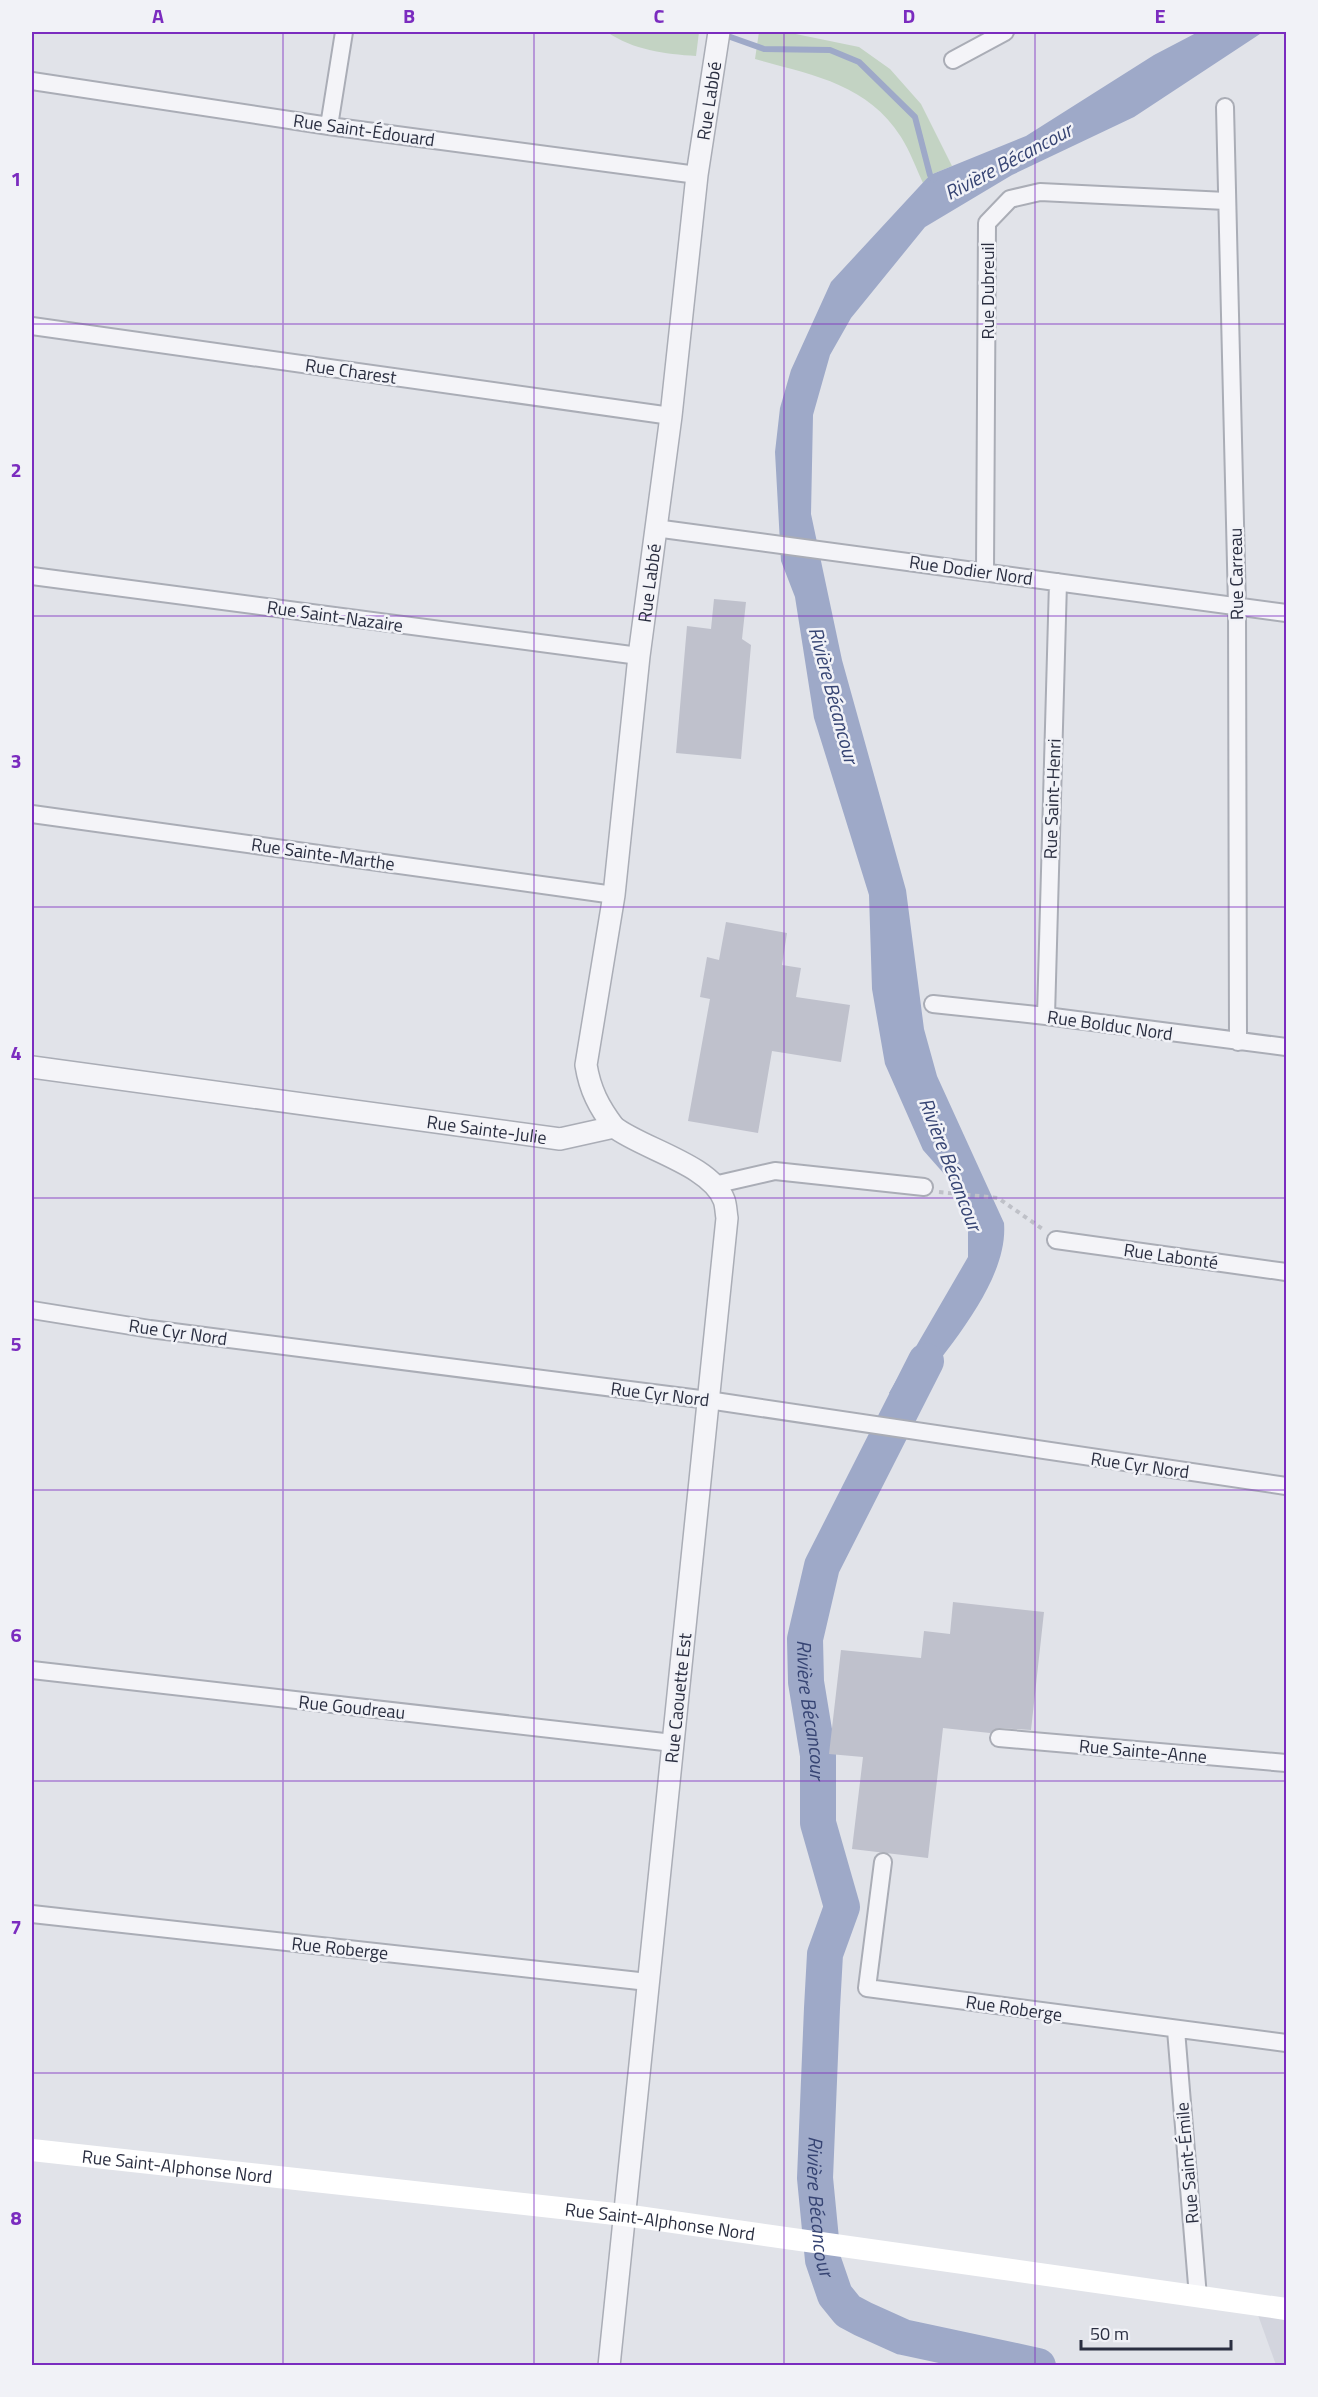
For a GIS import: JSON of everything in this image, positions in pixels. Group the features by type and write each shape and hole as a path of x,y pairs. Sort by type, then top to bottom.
{"main road":[{"name":"Rue Saint-Alphonse Nord","path":"32,2150 624,2215 1287,2309"}],"street":[{"path":"329,126 344,32"},
{"name":"Rue Labbé","path":"614,1127 601,1109 590,1086 586,1065 614,895 639,656 671,416 697,175 717,57 719,32"},
{"path":"953,60 1005,32"},
{"name":"Rue Saint-Édouard","path":"32,81 329,126 697,175"},
{"name":"Rue Carreau","path":"1225,107 1237,606 1238,1042"},
{"name":"Rue Dubreuil","path":"985,572 987,223 1010,199 1040,192 1226,201"},
{"name":"Rue Charest","path":"32,326 671,416"},
{"name":"Rue Dodier Nord","path":"655,528 1287,613"},
{"name":"Rue Saint-Nazaire","path":"32,576 639,656"},
{"name":"Rue Saint-Henri","path":"1046,1016 1058,582"},
{"name":"Rue Sainte-Marthe","path":"32,814 614,895"},
{"name":"Rue Bolduc Nord","path":"933,1004 1287,1047"},
{"name":"Rue Sainte-Julie","path":"32,1067 560,1139 614,1127"},
{"path":"614,1127 627,1137 698,1171 714,1185 775,1171 930,1189"},
{"name":"Rue Caouette Est","path":"609,2366 727,1218 724,1199 714,1185"},
{"name":"Rue Labonté","path":"1056,1240 1287,1272"},
{"name":"Rue Cyr Nord","path":"32,1310 150,1329 708,1400 1287,1486"},
{"name":"Rue Goudreau","path":"32,1671 673,1743"},
{"name":"Rue Sainte-Anne","path":"999,1738 1287,1762"},
{"name":"Rue Roberge","path":"883,1862 867,1988 1287,2043"},
{"name":"Rue Roberge","path":"32,1914 648,1982"},
{"name":"Rue Saint-Émile","path":"1176,2030 1198,2297"}],"path":[{"path":"930,1189 998,1198 1056,1240"}],"shaded area":[{"path":"1254,2304 1286,2309 1286,2365 1276,2365"}],"green space":[{"path":"607,32 699,32 696,56 638,47"},
{"path":"759,32 786,32 859,47 890,69 921,104 952,166 930,175 923,183 901,137 872,104 855,93 817,76 755,59"}],"water":[{"path":"1198,32 1263,32 1134,117 1012,175 925,227 851,318 830,355 813,415 811,514 842,660 906,890 924,1029 937,1076 1004,1223 1003,1246 996,1270 984,1295 970,1319 905,1405 889,1393 968,1257 968,1230 946,1176 923,1150 885,1064 872,989 869,895 814,718 795,597 781,561 775,452 780,408 791,370 831,282 930,175 1026,136 1154,55"}],"building":[{"path":"714,599 746,602 742,639 751,645 741,759 676,753 687,626 711,629"},
{"path":"726,922 787,933 782,965 801,968 796,997 850,1005 841,1062 772,1051 758,1133 688,1121 710,999 700,997 707,957 719,960"},
{"path":"953,1602 1044,1612 1031,1730 999,1728 990,1733 943,1728 928,1858 852,1849 863,1757 829,1754 841,1650 921,1658 924,1631 950,1634"}],"waterway":[{"path":"722,34 764,49 830,50 859,62 915,117 930,175 934,179"},
{"name":"Rivière Bécancour","path":"926,1361 822,1566 805,1639 806,1682 818,1755 818,1823 842,1907 825,1954 822,2008 815,2178 823,2260 835,2295 848,2311 863,2319 903,2337 1038,2366"}]}
